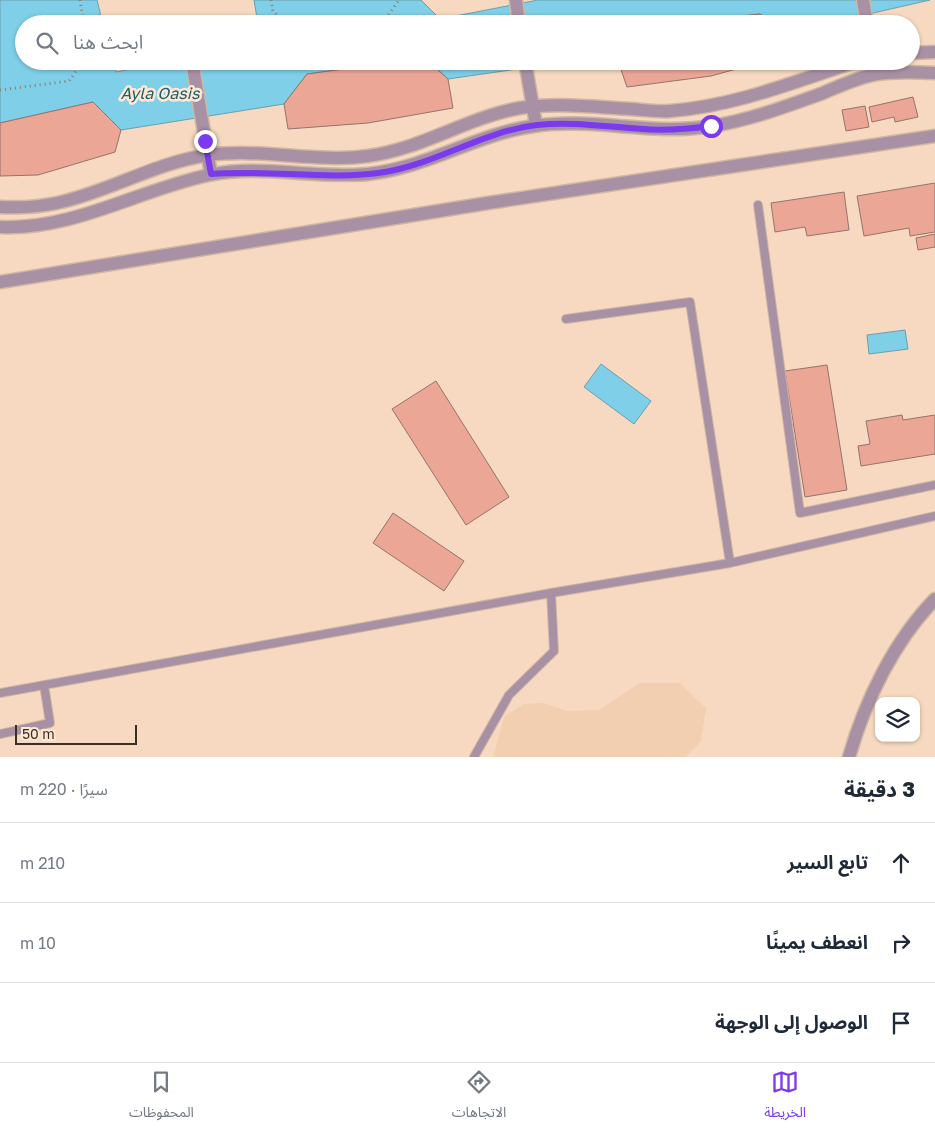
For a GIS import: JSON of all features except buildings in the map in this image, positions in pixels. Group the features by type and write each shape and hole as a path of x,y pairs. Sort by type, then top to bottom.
{"street":[{"path":"516,0 518,15"},
{"path":"863,0 866,15"},
{"path":"920,53 935,52"},
{"path":"193,70 211,174"},
{"path":"526,70 536,125"},
{"path":"0,207 32,207 58,203 173,164 207,156 248,153 368,156 406,148 495,114 532,107 563,105 654,112 711,107 767,93 832,70"},
{"path":"0,227 24,228 85,216 150,190 211,174 260,172 342,176 386,172 429,160 513,129 536,125 584,124 664,130 711,126 760,115 869,70"},
{"path":"898,70 935,73"},
{"path":"0,282 488,203 935,136"},
{"path":"849,757 858,727 877,682 920,615 935,599"}],"lane":[{"path":"758,205 800,513 935,485"},
{"path":"566,319 690,302 730,563"},
{"path":"0,693 551,593 730,563 935,516"},
{"path":"474,757 509,696 554,650 551,593"},
{"path":"0,734 50,723 44,685"}],"path":[{"path":"80,0 82,15"},
{"path":"271,0 273,12 277,15"},
{"path":"388,15 399,0"},
{"path":"0,90 69,81 77,70"}],"shaded area":[{"path":"640,683 680,683 706,708 701,741 686,757 493,757 504,717 523,704 544,703 567,711 599,710"}],"water":[{"name":"Ayla Oasis","path":"0,0 97,0 101,15 15,15 15,70 115,70 116,72 126,70 336,70 307,74 284,104 121,130 93,102 0,123"},
{"path":"254,0 421,0 436,15 256,15"},
{"path":"538,0 930,0 864,15 461,15"},
{"path":"438,70 510,70 448,79"},
{"path":"905,330 908,349 869,354 867,335"},
{"path":"601,364 651,401 634,424 584,387"}],"route":[{"path":"205,141 211,174 260,172 342,176 386,172 407,167 494,135 536,125 562,123 664,130 711,126"}]}
